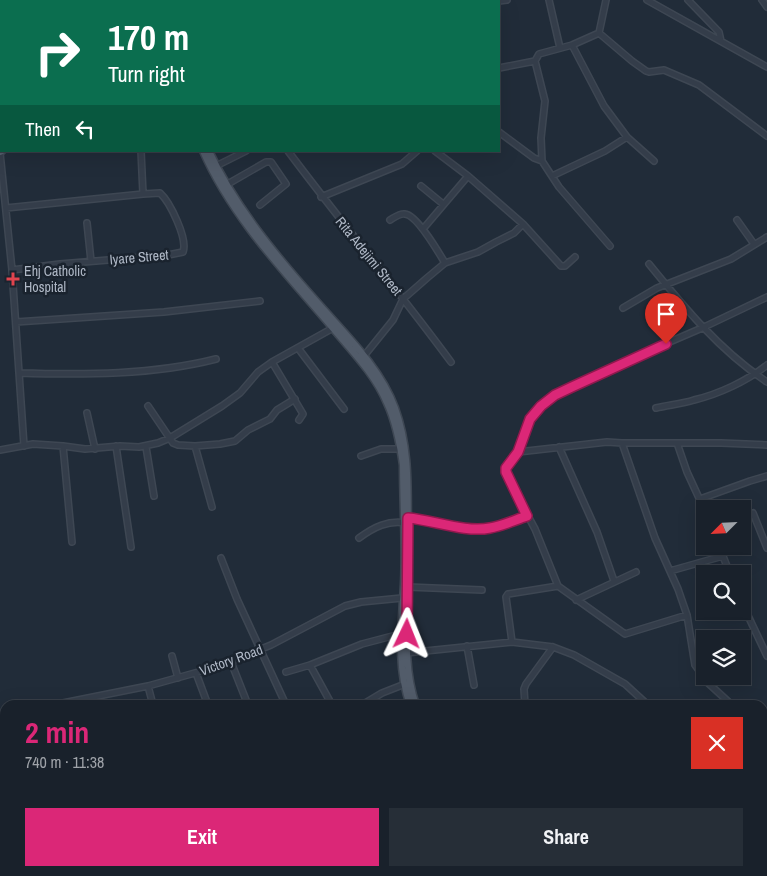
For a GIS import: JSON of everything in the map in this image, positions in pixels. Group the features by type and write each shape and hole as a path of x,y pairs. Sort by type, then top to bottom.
{"main road":[{"path":"204,152 229,201 276,262 333,328 364,356 391,398 405,465 404,577 400,634 404,684 409,700"},
{"path":"209,152 226,185 251,222 340,333 373,378 387,401 403,452"},
{"path":"405,520 408,587 406,653 414,700"}],"street":[{"path":"548,0 560,48"},
{"path":"599,33 606,0"},
{"path":"647,0 767,67"},
{"path":"688,0 719,32 721,41"},
{"path":"762,0 767,7"},
{"path":"599,33 539,54 535,61 545,101 541,138 542,161 559,187 610,246"},
{"path":"599,33 632,61 649,72 664,70 700,85 767,136"},
{"path":"572,44 604,106 628,137 654,161"},
{"path":"500,68 535,61"},
{"path":"500,133 534,158 542,161"},
{"path":"552,176 628,137"},
{"path":"1,152 12,270 24,446"},
{"path":"6,208 143,194 141,152"},
{"path":"216,166 244,152"},
{"name":"Rita Adejimi Street","path":"289,152 322,197 403,298 450,362"},
{"path":"322,197 402,164 416,152"},
{"path":"436,152 468,176 523,224 561,266 565,266 575,257"},
{"path":"226,185 266,162 271,162 286,184 260,204"},
{"path":"424,230 468,176"},
{"path":"421,186 444,204"},
{"name":"Iyare Street","path":"12,270 183,252 184,246 179,226 169,204 160,193 143,194"},
{"path":"390,220 404,214 410,215 424,230 445,264"},
{"path":"0,217 6,216"},
{"path":"737,220 754,244"},
{"path":"87,222 91,262"},
{"path":"364,356 392,320 403,298 445,264 478,252 514,233 523,224"},
{"path":"623,308 658,288 731,259 767,237"},
{"path":"649,264 702,328 729,354 767,382"},
{"path":"686,615 625,634 558,586 535,529 506,472 506,468 518,452 530,419 535,411 548,400 599,373 767,297"},
{"path":"16,322 164,312 260,301"},
{"path":"0,450 44,444 80,449 116,446 146,447 170,438 222,406 240,392 258,372 272,362 333,328"},
{"path":"298,348 344,409"},
{"path":"19,373 69,374 125,371 186,366 216,359"},
{"path":"272,362 303,414 299,420"},
{"path":"656,408 693,401 706,396 755,374 767,365"},
{"path":"148,406 176,445 194,446 220,444 235,440 248,430 270,419 277,410 295,399"},
{"path":"88,413 95,449"},
{"path":"518,452 606,442 767,445"},
{"path":"622,443 655,538 670,571 686,615 695,665 708,683 727,700"},
{"path":"677,443 687,472 700,500 750,480 767,476"},
{"path":"63,446 72,542"},
{"path":"116,446 131,547"},
{"path":"194,446 212,507"},
{"path":"559,446 597,532 614,581"},
{"path":"146,447 154,496"},
{"path":"361,456 381,449 403,452"},
{"path":"753,513 767,548"},
{"path":"359,538 372,529 390,522 405,520 425,520 479,529 494,528 527,516"},
{"path":"670,571 723,556 726,565"},
{"path":"221,558 259,650 284,700"},
{"path":"576,600 636,572"},
{"path":"512,642 506,597 508,594 558,586"},
{"path":"408,587 482,590"},
{"name":"Victory Road","path":"78,700 148,686 231,662 259,650 345,606 361,602 402,598"},
{"path":"750,620 767,656"},
{"path":"286,672 310,665 362,644 400,634"},
{"path":"406,653 512,642 553,647 574,655 625,684 643,700"},
{"path":"467,646 474,685"},
{"path":"525,700 524,689 526,684 553,647"},
{"path":"172,656 178,678"},
{"path":"231,662 246,700"},
{"path":"310,665 329,700"},
{"path":"196,672 206,700"},
{"path":"370,700 404,684"},
{"path":"148,686 152,700"}],"place":[{"name":"Ehj Catholic Hospital","path":"13,279"}],"route":[{"path":"407,634 408,518 459,527 488,529 527,516 506,475 506,468 518,452 530,419 535,411 564,390 666,344"}]}
